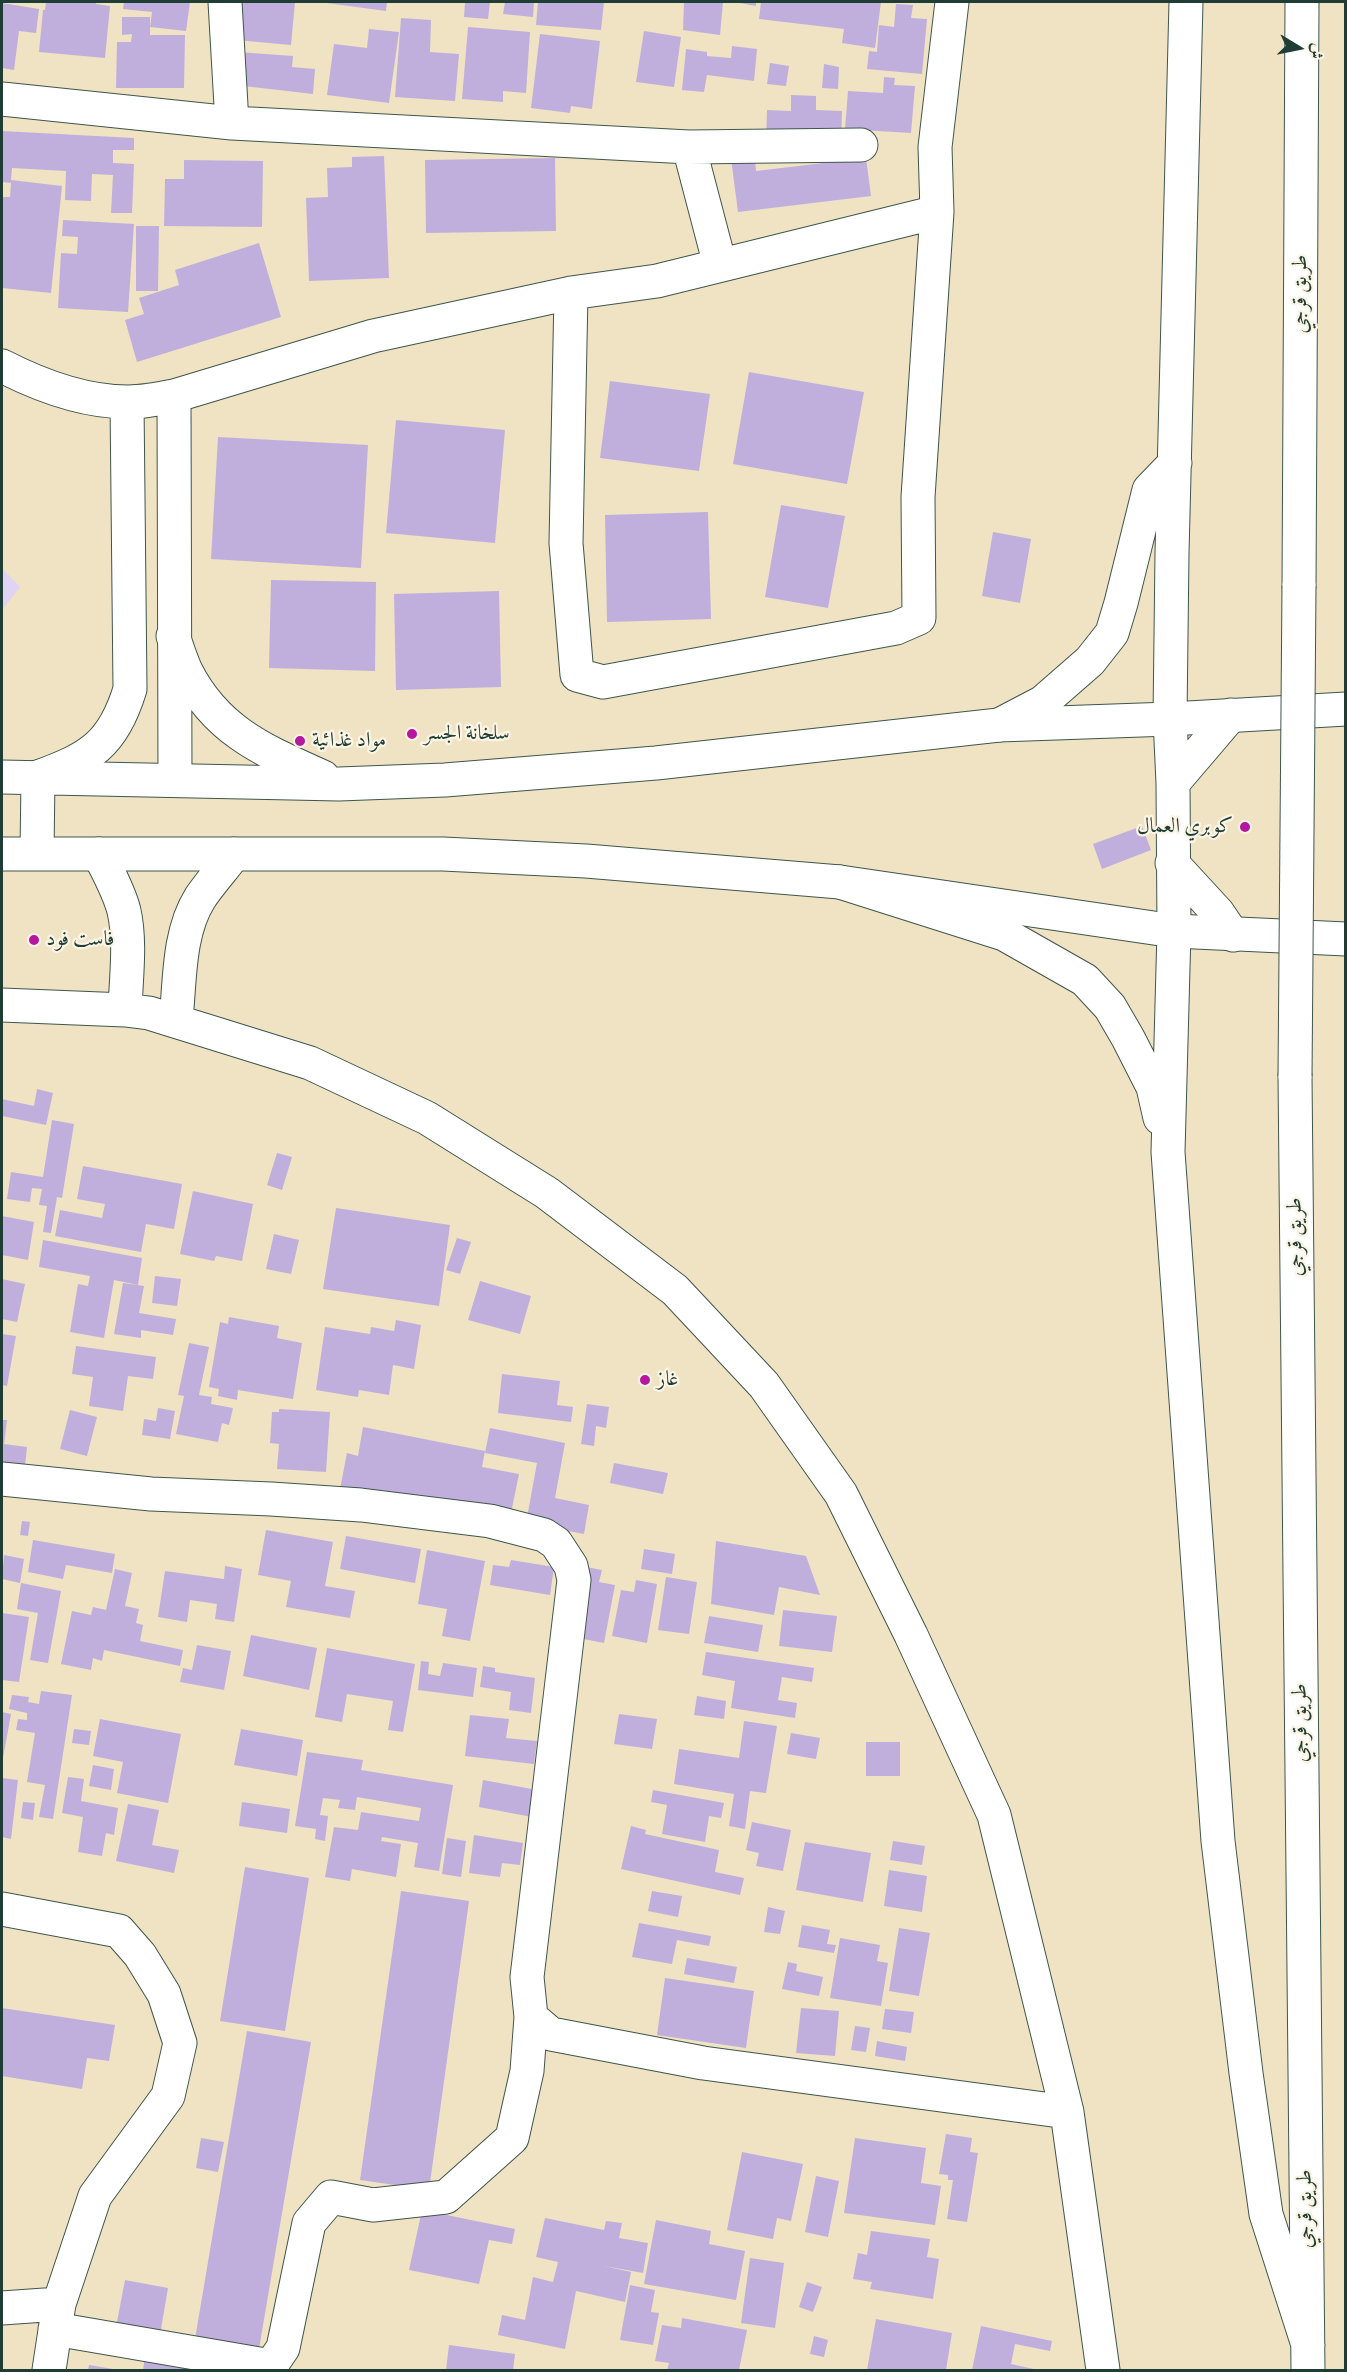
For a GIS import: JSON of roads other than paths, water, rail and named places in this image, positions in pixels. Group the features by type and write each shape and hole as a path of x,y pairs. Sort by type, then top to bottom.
{"main road":[{"path":"225,2 232,123"},
{"path":"571,293 566,543 577,675 603,682 896,628 918,618 918,497 937,212 935,147 952,2"},
{"path":"1186,2 1170,719 1174,931 1168,1152 1220,1853 1266,2214 1308,2358"},
{"name":"طريق قرجي","path":"1302,2 1295,1076 1308,2358"},
{"path":"2,99 232,123 689,147 861,145"},
{"path":"689,147 720,265"},
{"path":"2,366 57,389 100,399 128,402 174,396 373,336 571,293 657,281 937,212"},
{"path":"174,396 175,780"},
{"path":"38,777 73,765 93,751 110,734 123,712 130,689 128,402"},
{"path":"999,725 1043,702 1090,661 1112,633 1149,490 1175,463"},
{"path":"173,636 186,670 205,702 231,728 261,750 339,784"},
{"path":"2,777 339,784 569,771 999,725 1170,719 1346,709"},
{"path":"1173,783 1230,715"},
{"path":"37,854 38,777"},
{"path":"2,854 443,854 586,861 840,882 1174,931 1346,939"},
{"path":"99,854 124,911 127,938 124,1010"},
{"path":"176,1020 185,940 190,918 200,898 234,854"},
{"path":"1173,863 1218,913 1233,935"},
{"path":"840,882 1004,934 1085,980 1110,1007 1153,1087 1168,1152"},
{"path":"2,1005 124,1010 176,1020 310,1064 427,1118 546,1193 675,1290 764,1385 842,1494 911,1635 994,1815 1067,2112 1103,2370"},
{"path":"2,1479 150,1494 361,1505 490,1521 544,1535 556,1543 571,1566 574,1580 527,1977 531,2017 527,2071 512,2138 446,2197 373,2205 331,2197 309,2223 283,2348 270,2368 57,2316 2,2308"},
{"path":"2,1909 119,1931 140,1955 164,1994 180,2043 168,2096 95,2196 57,2316 49,2370"},
{"path":"531,2017 551,2034 703,2063 1067,2112"}],"place":[{"name":"سلخانة الجسر","path":"412,734"},
{"name":"مواد غذائية","path":"300,741"},
{"name":"كوبري العمال","path":"1245,827"},
{"name":"فاست فود","path":"34,940"},
{"name":"غاز","path":"645,1380"}]}
